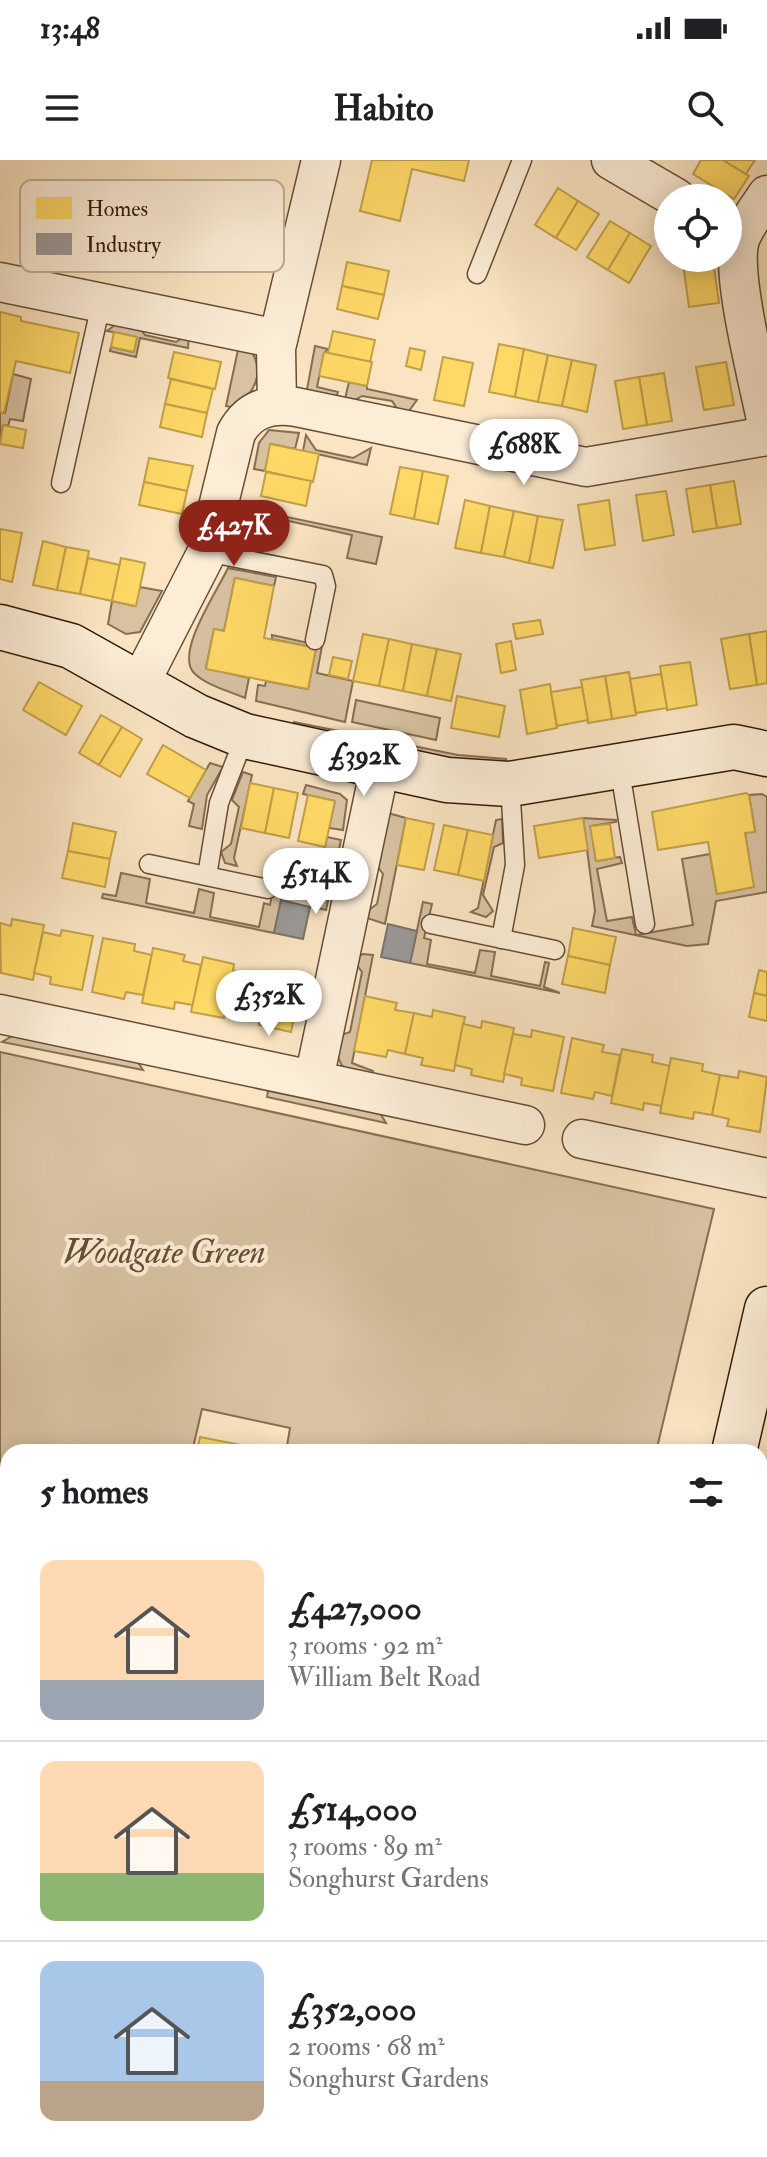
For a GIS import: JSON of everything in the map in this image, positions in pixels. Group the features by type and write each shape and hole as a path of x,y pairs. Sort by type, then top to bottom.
{"street":[{"path":"277,405 274,361 321,160"},
{"path":"611,160 654,185"},
{"path":"742,224 767,195"},
{"path":"739,272 767,425"},
{"path":"0,282 278,339"},
{"path":"140,683 207,552 236,433 253,413 277,405 586,467 767,436"},
{"path":"0,627 71,646 196,716 245,736 447,780 510,784 734,747 767,754"},
{"path":"314,1079 380,767"},
{"path":"0,1014 525,1125"},
{"path":"582,1139 767,1178"},
{"path":"736,1444 767,1309"}],"lane":[{"path":"477,274 522,160"},
{"path":"61,483 101,304"},
{"path":"207,552 323,575 326,586 315,640"},
{"path":"207,876 219,803 245,736"},
{"path":"619,765 645,924"},
{"path":"501,939 515,865 510,784"},
{"path":"149,864 268,889"},
{"path":"431,924 555,950"}],"green space":[{"path":"119,322 136,323 145,335 176,342 189,334 188,348 140,338 136,357 110,351 111,347 133,352 137,337 107,331"},
{"path":"239,345 252,352 258,368 252,390 235,408 226,406"},
{"path":"315,346 328,349 324,353 317,387 338,392 335,402 306,395"},
{"path":"13,374 31,379 23,421 10,419 8,426 3,425 0,439 0,412 5,413"},
{"path":"349,382 417,400 402,416 392,401 362,396 344,403"},
{"path":"269,430 299,433 295,449 271,444 265,471 254,469 259,443"},
{"path":"306,435 316,450 353,458 371,448 367,465 303,451"},
{"path":"245,508 382,537 376,564 347,558 352,535 253,513 245,547 234,545"},
{"path":"228,568 276,577 274,586 235,578 224,631 214,629 206,668 249,678 245,698 206,682 195,674 190,665 193,638"},
{"path":"140,587 162,591 140,632 126,634 108,624 112,601 135,606"},
{"path":"272,635 322,646 317,673 353,681 345,722 256,701 258,685 265,686 266,681 308,689 316,648 272,639"},
{"path":"356,700 440,718 436,740 352,722"},
{"path":"294,722 458,755 506,759 507,767 485,769 292,731"},
{"path":"210,763 223,767 207,795 202,829 189,826 194,804 188,801"},
{"path":"243,772 252,775 234,858 237,866 225,863 221,852 231,844 239,807 232,800"},
{"path":"306,785 340,794 347,800 343,830 329,828 335,801 303,794"},
{"path":"762,794 767,797 767,892 716,901 708,944 687,946 592,926 595,911 583,818 616,820 591,826 596,861 620,857 622,863 597,869 607,921 632,917 636,935 693,925 682,859 710,854 717,894 753,887 745,833 755,831 749,795"},
{"path":"384,812 406,818 385,924 361,916 377,904 383,874 372,859"},
{"path":"502,819 503,843 494,847 483,895 493,911 486,917 471,912 478,908 496,820"},
{"path":"327,837 341,840 326,910 313,907"},
{"path":"277,871 287,874 274,933 102,898 103,894 116,896 121,873 150,879 146,903 194,913 199,889 214,893 210,917 259,927 264,903 270,905"},
{"path":"423,902 432,904 424,938 431,940 427,964 475,973 480,950 495,952 491,976 540,986 545,962 549,963 544,987 560,993 410,963"},
{"path":"363,954 373,955 352,1063 373,1071 375,1082 345,1068 336,1048 336,1037 350,1032 362,972 353,960"},
{"path":"19,1032 134,1056 143,1070 2,1042"},
{"name":"Woodgate Green","path":"0,1052 714,1209 658,1444 287,1444 290,1428 202,1409 194,1444 0,1444"},
{"path":"269,1085 377,1108 386,1123 267,1097"}],"building: Homes":[{"path":"372,160 469,160 464,181 412,169 400,221 360,211"},
{"path":"701,160 723,160 749,176 742,187 742,184 709,184 693,174"},
{"path":"723,160 755,160 746,174"},
{"path":"558,188 578,201 556,238 535,225"},
{"path":"578,201 599,214 576,250 556,238"},
{"path":"610,221 630,233 608,270 587,257"},
{"path":"630,233 651,246 629,283 608,270"},
{"path":"347,262 389,271 384,295 342,286"},
{"path":"684,272 715,272 719,303 689,307"},
{"path":"342,286 384,295 378,319 337,309"},
{"path":"0,312 21,317 21,321 79,333 70,373 16,361 4,413 0,412"},
{"path":"333,331 375,340 370,362 328,353"},
{"path":"114,332 137,337 134,352 111,347"},
{"path":"499,344 524,349 515,397 489,392"},
{"path":"410,348 425,351 421,370 406,366"},
{"path":"524,349 548,355 538,402 515,397"},
{"path":"174,352 221,362 215,389 168,378"},
{"path":"324,352 372,362 367,386 319,376"},
{"path":"548,355 572,360 562,406 538,402"},
{"path":"443,357 473,363 464,406 434,400"},
{"path":"572,360 596,365 587,412 562,406"},
{"path":"726,362 734,405 704,410 696,367"},
{"path":"664,373 672,421 647,425 639,377"},
{"path":"639,377 647,425 623,429 615,381"},
{"path":"171,379 213,389 207,413 165,404"},
{"path":"165,404 207,413 202,437 160,427"},
{"path":"3,425 26,430 23,448 0,444"},
{"path":"270,444 319,454 313,482 265,471"},
{"path":"149,458 193,466 187,491 144,482"},
{"path":"400,467 423,471 414,519 390,514"},
{"path":"423,471 448,476 438,524 414,519"},
{"path":"266,472 311,481 306,506 261,496"},
{"path":"734,481 741,524 717,528 710,485"},
{"path":"144,482 187,491 182,514 139,505"},
{"path":"710,485 717,528 693,532 686,489"},
{"path":"666,491 674,535 643,541 636,495"},
{"path":"465,500 490,506 481,553 455,548"},
{"path":"609,500 615,545 585,550 578,505"},
{"path":"490,506 514,511 504,557 481,553"},
{"path":"514,511 538,516 529,563 504,557"},
{"path":"252,513 271,517 267,535 249,531"},
{"path":"538,516 563,520 553,568 529,563"},
{"path":"0,529 22,533 12,582 0,579"},
{"path":"43,541 66,547 57,590 33,585"},
{"path":"66,547 89,551 80,594 57,590"},
{"path":"88,558 120,565 112,601 80,594"},
{"path":"121,558 145,563 136,606 112,601"},
{"path":"235,578 274,586 264,638 316,648 308,689 206,669 214,629 224,631"},
{"path":"540,620 543,634 516,639 513,624"},
{"path":"767,631 767,683 757,685 749,634"},
{"path":"363,634 389,639 379,686 353,681"},
{"path":"749,634 757,685 730,689 721,639"},
{"path":"389,639 412,644 403,691 379,686"},
{"path":"511,641 516,670 501,673 496,644"},
{"path":"412,644 437,649 427,696 403,691"},
{"path":"437,649 461,654 451,701 427,696"},
{"path":"333,657 352,661 348,679 329,675"},
{"path":"690,662 697,705 667,710 660,666"},
{"path":"629,672 636,715 612,719 605,676"},
{"path":"661,674 667,708 636,713 630,679"},
{"path":"605,676 612,719 588,723 581,680"},
{"path":"39,682 82,706 66,735 23,710"},
{"path":"550,684 557,728 527,734 520,690"},
{"path":"582,687 588,720 557,726 551,692"},
{"path":"457,696 505,706 499,737 451,728"},
{"path":"101,715 122,727 99,765 79,753"},
{"path":"122,727 142,739 120,777 99,765"},
{"path":"163,745 206,770 190,798 147,774"},
{"path":"250,783 274,788 265,833 241,828"},
{"path":"274,788 298,793 289,838 265,833"},
{"path":"746,793 749,795 755,832 745,833 754,887 717,894 708,842 658,850 652,812"},
{"path":"308,795 335,801 325,847 298,841"},
{"path":"406,818 434,824 424,870 397,865"},
{"path":"583,818 588,850 539,858 534,826"},
{"path":"73,823 116,832 110,859 68,851"},
{"path":"610,824 615,858 596,861 590,826"},
{"path":"444,825 468,830 458,875 434,870"},
{"path":"468,830 493,835 484,881 458,875"},
{"path":"68,851 110,859 105,887 62,878"},
{"path":"12,919 44,925 33,980 1,973 0,923 11,926"},
{"path":"573,928 616,937 610,965 568,956"},
{"path":"62,930 93,936 82,990 50,984 51,977 34,973 43,932 60,936"},
{"path":"103,938 135,944 134,951 152,955 143,995 126,992 124,999 92,992"},
{"path":"153,948 185,955 183,961 201,965 193,1005 175,1002 174,1009 142,1003"},
{"path":"568,956 610,965 605,993 562,984"},
{"path":"203,957 234,964 233,971 251,974 243,1015 225,1011 224,1018 191,1012"},
{"path":"759,970 767,972 767,996 754,993"},
{"path":"270,971 302,977 291,1032 259,1025 260,1018 243,1015 251,974 269,978"},
{"path":"754,993 767,996 767,1021 749,1017"},
{"path":"365,996 397,1003 395,1010 414,1013 405,1054 388,1050 386,1057 354,1051"},
{"path":"433,1010 465,1017 454,1071 421,1065 423,1058 405,1054 414,1013 432,1017"},
{"path":"482,1021 514,1028 503,1082 471,1075 472,1069 455,1065 463,1024 481,1028"},
{"path":"532,1030 564,1037 553,1091 521,1085 522,1078 504,1074 513,1034 531,1037"},
{"path":"572,1038 604,1045 602,1052 620,1055 612,1096 595,1092 593,1099 561,1093"},
{"path":"622,1049 653,1055 652,1062 670,1066 662,1106 644,1103 643,1110 611,1103"},
{"path":"671,1058 703,1064 702,1071 720,1075 712,1115 694,1112 693,1119 660,1113"},
{"path":"739,1071 767,1077 760,1132 727,1126 729,1119 712,1115 720,1075 738,1078"},
{"path":"200,1437 235,1444 199,1444"}],"building: Industry":[{"path":"281,900 310,907 303,939 274,933"},
{"path":"388,924 417,931 410,963 381,957"}]}
